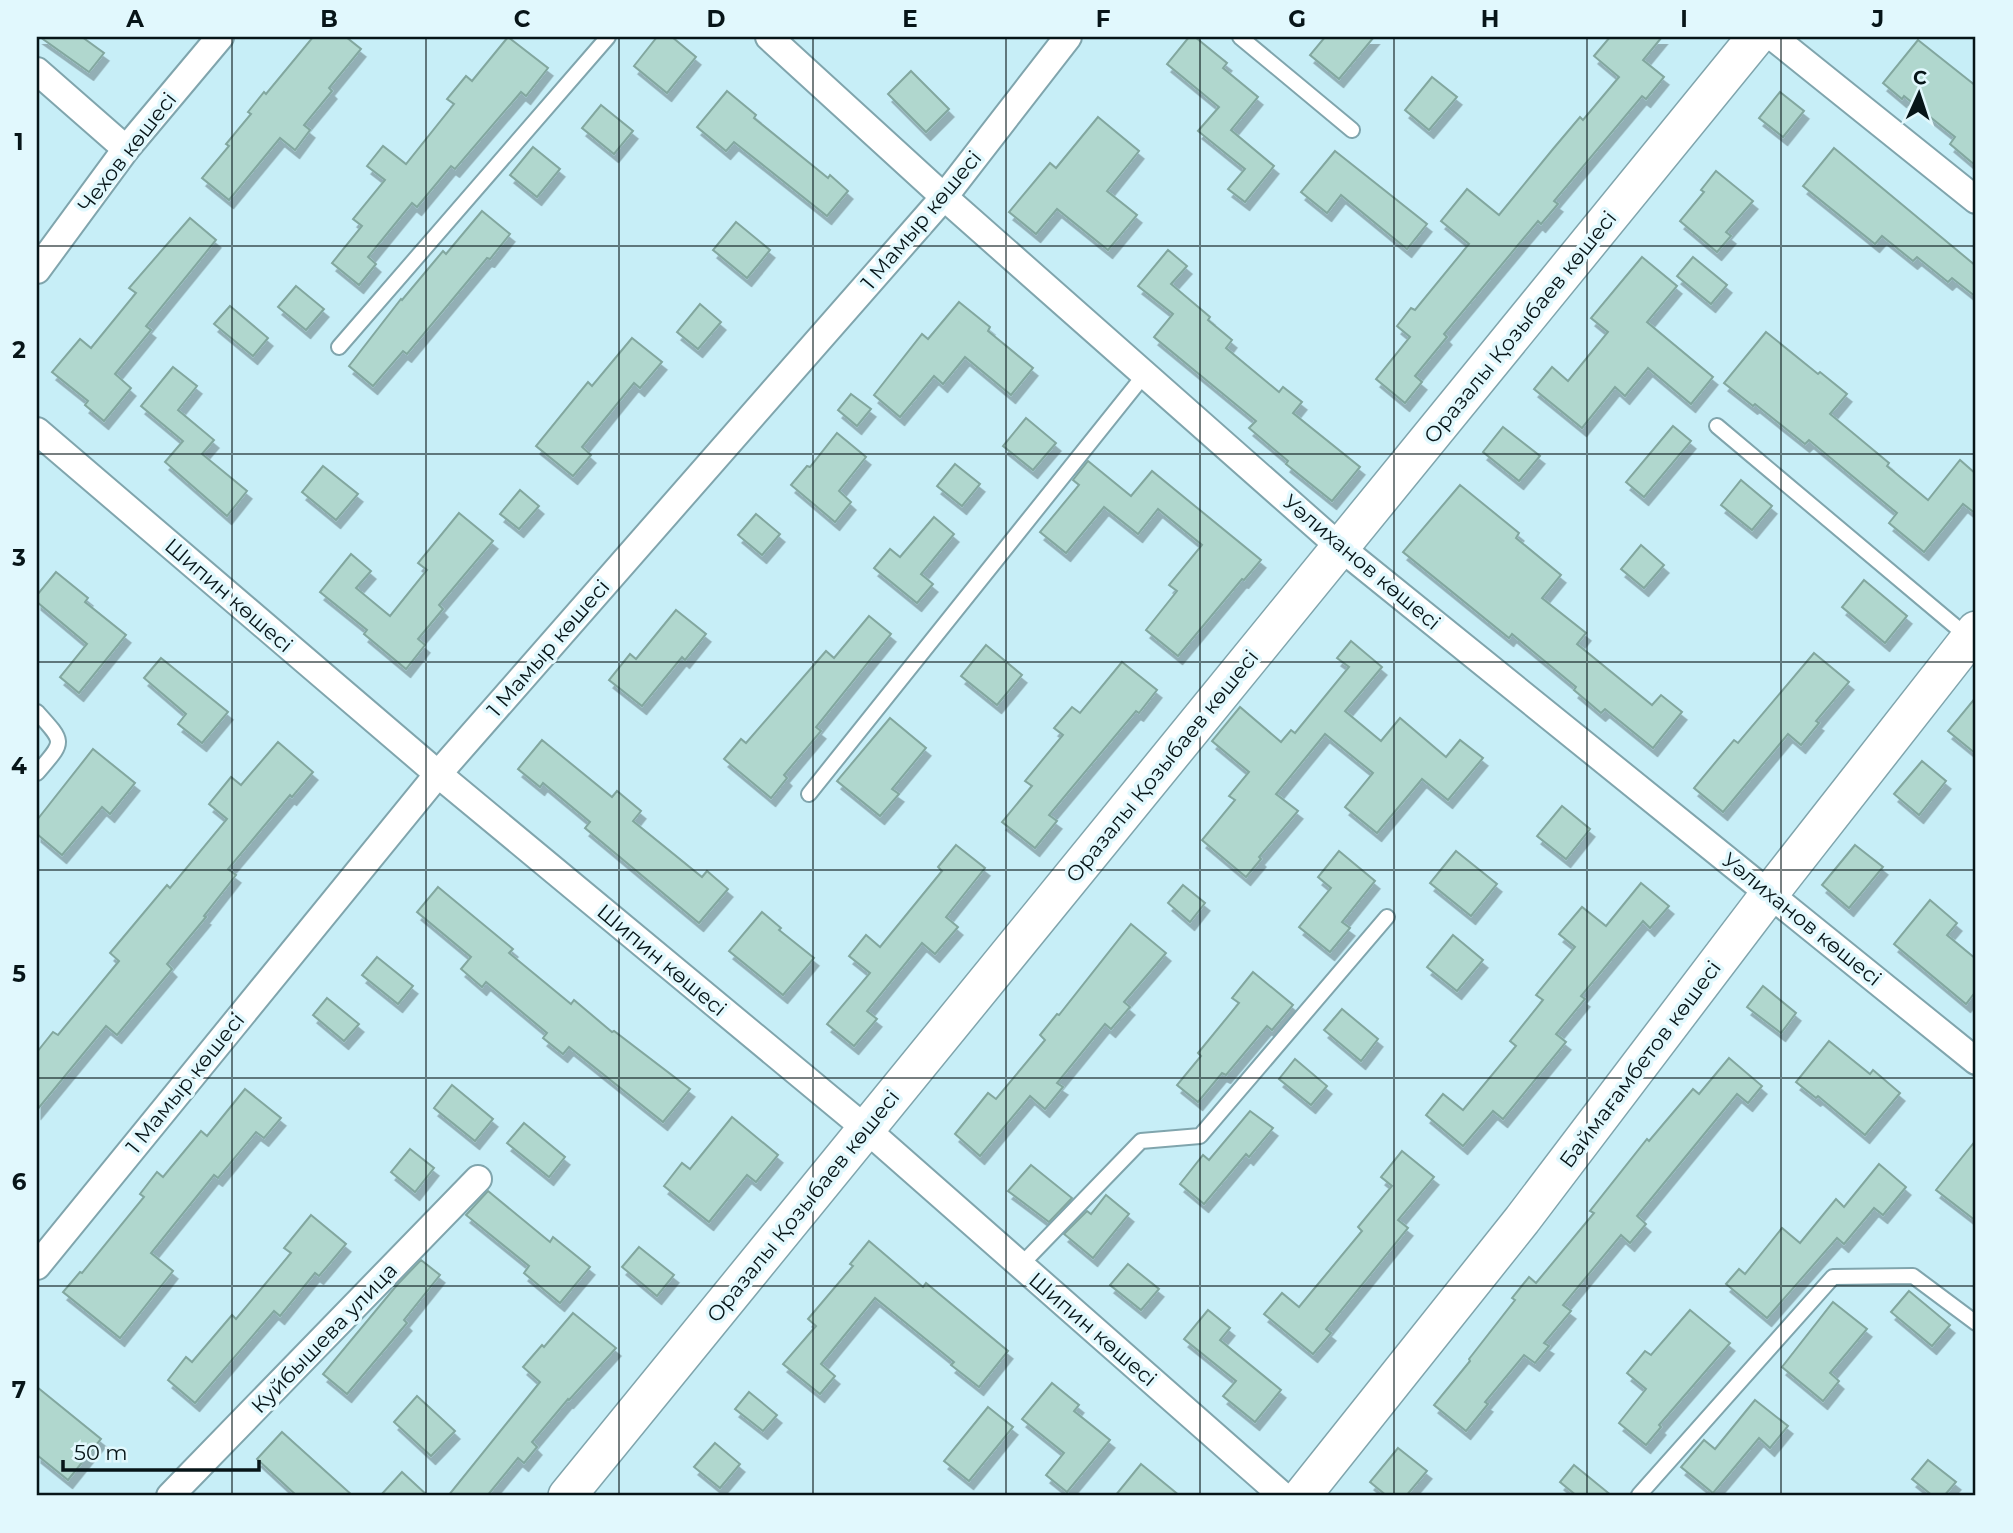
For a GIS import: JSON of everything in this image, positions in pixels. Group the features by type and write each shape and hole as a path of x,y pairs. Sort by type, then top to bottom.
{"street":[{"name":"Чехов көшесі","path":"37,270 126,149 220,37"},
{"name":"Уәлиханов көшесі","path":"769,37 944,197 1340,547 1976,1061"},
{"name":"1 Мамыр көшесі","path":"37,1266 438,774 944,197 1068,37"},
{"name":"Оразалы Қозыбаев көшесі","path":"567,1496 1756,37"},
{"path":"1773,37 1976,200"},
{"path":"37,72 126,149"},
{"name":"Шипин көшесі","path":"37,430 438,774 866,1129 1283,1496"},
{"name":"Баймағамбетов көшесі","path":"1302,1496 1522,1220 1770,893 1974,637"},
{"name":"Куйбышева улица","path":"170,1496 478,1179"}],"lane":[{"path":"339,347 608,37"},
{"path":"1240,37 1352,130"},
{"path":"809,794 1145,374"},
{"path":"1717,426 1974,637"},
{"path":"37,712 57,734 58,741 57,749 37,773"},
{"path":"1021,1265 1141,1141 1200,1136 1387,917"},
{"path":"1639,1495 1833,1277 1913,1276 1976,1323"}],"building":[{"path":"40,37 82,37 104,53 89,72"},
{"path":"313,37 346,37 361,49 329,88 332,91 304,125 310,130 295,150 280,138 229,200 202,178 229,146 226,144 251,114 248,112"},
{"path":"508,37 548,68 526,96 521,92 455,169 451,166 417,207 412,203 368,257 376,264 359,285 332,263 362,226 353,219 385,180 367,166 383,146 406,164 454,104 447,99 466,76 472,81"},
{"path":"657,37 672,37 696,57 667,93 634,66"},
{"path":"1189,37 1195,37 1227,63 1223,68 1258,97 1231,130 1274,166 1245,202 1228,189 1245,169 1198,131 1219,107 1167,64"},
{"path":"1325,37 1374,37 1339,79 1310,55"},
{"path":"1610,37 1662,37 1643,60 1664,77 1646,99 1642,96 1554,201 1558,204 1541,224 1538,221 1444,334 1447,337 1415,376 1422,382 1405,403 1376,379 1410,337 1397,326 1411,308 1415,310 1469,244 1441,221 1467,189 1499,215 1580,117 1583,120 1619,77 1594,56"},
{"path":"1918,40 1976,86 1976,166 1950,144 1955,137 1904,96 1902,99 1883,83"},
{"path":"911,71 949,109 926,132 888,94"},
{"path":"1432,77 1457,97 1429,130 1405,110"},
{"path":"727,91 756,115 754,118 848,191 827,216 734,142 726,151 697,127"},
{"path":"1780,92 1804,111 1783,137 1759,118"},
{"path":"601,105 633,131 614,154 582,128"},
{"path":"1098,117 1139,151 1107,191 1137,215 1108,250 1057,209 1036,234 1009,212 1050,163 1056,168"},
{"path":"533,147 560,169 537,197 510,175"},
{"path":"1834,148 1976,266 1976,297 1952,278 1948,282 1917,257 1913,261 1882,236 1875,244 1803,186"},
{"path":"1335,151 1427,224 1407,249 1341,195 1327,213 1301,192"},
{"path":"1716,171 1753,201 1726,232 1731,236 1717,252 1680,221 1704,192 1701,190"},
{"path":"482,211 510,234 407,354 403,351 373,386 349,366 401,299 443,251 446,254"},
{"path":"190,218 216,240 146,326 151,330 115,374 131,388 104,421 85,405 88,401 52,372 80,339 91,348 136,293 129,288"},
{"path":"736,222 770,250 747,278 713,250"},
{"path":"1168,250 1187,266 1171,284 1232,340 1226,348 1279,392 1283,387 1302,402 1293,413 1360,467 1332,501 1286,464 1288,461 1249,428 1256,421 1154,337 1173,314 1138,286"},
{"path":"1642,257 1677,286 1647,322 1713,377 1691,404 1648,368 1625,396 1615,387 1582,428 1534,389 1552,367 1568,381 1608,332 1591,318"},
{"path":"1693,257 1727,285 1711,304 1677,276"},
{"path":"296,286 324,309 306,330 278,307"},
{"path":"959,302 990,327 988,331 1033,368 1011,395 965,357 943,384 934,376 900,417 874,395 922,334 928,339"},
{"path":"700,304 721,322 698,349 677,332"},
{"path":"230,306 268,338 253,356 214,324"},
{"path":"1766,332 1847,394 1830,414 1928,500 1960,460 1976,474 1976,514 1963,504 1924,552 1889,523 1897,513 1809,440 1805,444 1724,383"},
{"path":"632,338 662,362 640,388 634,383 582,447 591,455 573,476 536,446 588,382 592,386"},
{"path":"173,367 197,386 178,410 214,440 202,454 247,491 227,516 165,462 183,441 141,406"},
{"path":"851,394 871,409 857,426 838,410"},
{"path":"1026,418 1056,443 1033,470 1003,446"},
{"path":"1673,426 1691,441 1644,497 1626,482"},
{"path":"1503,427 1540,456 1519,481 1483,452"},
{"path":"837,433 866,457 839,491 851,502 835,522 791,485 807,466 810,467"},
{"path":"1088,461 1131,496 1152,471 1261,560 1178,656 1146,630 1177,591 1169,585 1202,545 1158,509 1138,534 1104,507 1066,553 1040,532 1079,485 1073,480"},
{"path":"955,464 980,484 962,506 937,486"},
{"path":"323,466 358,494 336,520 302,492"},
{"path":"1741,480 1772,506 1752,530 1721,505"},
{"path":"1460,485 1519,533 1516,538 1561,575 1542,598 1586,633 1577,644 1652,705 1661,695 1682,712 1653,748 1605,709 1601,713 1574,690 1576,687 1512,634 1509,638 1403,552"},
{"path":"520,490 539,506 519,529 500,514"},
{"path":"459,513 493,541 439,605 443,609 418,639 425,645 406,669 364,634 367,630 320,592 351,554 371,571 356,588 390,616 427,570 418,563"},
{"path":"756,514 780,534 762,555 738,535"},
{"path":"934,517 954,534 921,574 933,584 917,603 874,568 890,549 900,557"},
{"path":"1641,545 1664,565 1644,588 1621,569"},
{"path":"56,572 88,598 85,602 126,635 79,693 60,677 87,644 37,602 37,595"},
{"path":"1864,580 1907,616 1885,643 1842,607"},
{"path":"676,610 706,634 685,660 682,657 642,706 609,680 630,654 636,659"},
{"path":"869,616 891,634 816,727 821,731 784,775 787,778 771,798 724,759 741,739 746,743 826,651 834,658"},
{"path":"1351,641 1382,667 1345,711 1381,741 1400,718 1446,757 1460,740 1483,758 1448,800 1422,779 1377,833 1345,807 1373,773 1325,734 1276,794 1298,811 1259,857 1261,859 1246,877 1202,840 1235,800 1229,796 1249,772 1212,741 1240,707 1281,742 1291,730 1295,733 1349,667 1337,658"},
{"path":"986,645 1022,675 997,705 961,676"},
{"path":"1814,653 1849,682 1816,721 1819,723 1801,745 1788,734 1723,812 1694,788 1734,740 1738,743"},
{"path":"161,658 228,712 202,743 178,724 186,714 144,678"},
{"path":"1122,662 1157,690 1139,713 1136,711 1049,815 1057,821 1035,848 1002,822 1032,786 1025,781 1063,735 1054,728 1072,707 1080,713"},
{"path":"1976,697 1976,754 1948,731"},
{"path":"890,718 926,748 892,789 899,794 880,816 837,781"},
{"path":"542,740 612,797 617,791 641,811 633,821 702,877 707,871 728,889 699,923 585,828 590,822 543,783 540,787 518,769"},
{"path":"278,742 313,772 292,797 290,795 228,869 236,875 167,964 172,969 117,1035 106,1026 37,1110 37,1052 53,1032 58,1035 119,961 110,953 167,885 170,888 227,819 209,804 231,777 241,785"},
{"path":"93,749 135,783 110,814 102,807 62,855 37,834 37,820"},
{"path":"1922,761 1946,781 1919,815 1894,794"},
{"path":"1562,806 1590,829 1566,859 1537,836"},
{"path":"956,845 985,868 946,917 958,927 935,954 922,943 867,1011 877,1019 854,1046 827,1024 870,973 849,956 866,935 880,947 942,871 938,867"},
{"path":"1855,845 1883,867 1849,908 1822,885"},
{"path":"1339,851 1375,881 1342,922 1350,928 1330,952 1299,927 1331,888 1318,877"},
{"path":"1456,851 1497,884 1471,916 1430,883"},
{"path":"1641,883 1669,906 1650,928 1643,921 1581,996 1585,999 1556,1034 1566,1042 1503,1119 1493,1111 1463,1146 1426,1115 1443,1094 1463,1110 1516,1046 1510,1041 1543,1000 1536,995 1575,947 1559,934 1582,907 1606,926"},
{"path":"1183,885 1205,903 1190,922 1168,903"},
{"path":"438,887 513,949 509,953 571,1004 574,1000 612,1032 690,1089 663,1122 569,1047 563,1054 543,1038 547,1033 486,982 482,987 461,969 471,957 417,912"},
{"path":"1930,900 1957,923 1947,935 1976,959 1976,991 1966,1004 1894,944"},
{"path":"762,912 781,928 779,930 814,958 783,995 729,951"},
{"path":"1131,924 1166,953 1124,1002 1130,1007 1111,1029 1105,1024 1057,1083 1063,1087 1045,1109 1030,1096 980,1156 955,1134 988,1093 996,1099 1045,1040 1040,1035"},
{"path":"1453,935 1483,960 1457,991 1427,967"},
{"path":"377,957 413,986 398,1004 362,975"},
{"path":"1253,972 1293,1005 1272,1030 1267,1026 1226,1075 1222,1073 1198,1102 1177,1085 1201,1056 1198,1053 1239,1003 1232,998"},
{"path":"1763,986 1796,1013 1781,1033 1747,1007"},
{"path":"327,998 359,1024 344,1041 313,1015"},
{"path":"1342,1009 1378,1039 1361,1061 1324,1030"},
{"path":"1829,1041 1870,1074 1873,1070 1900,1093 1865,1135 1818,1096 1816,1098 1796,1082"},
{"path":"1729,1058 1762,1086 1748,1103 1737,1094 1637,1216 1646,1224 1630,1243 1621,1235 1563,1305 1571,1311 1544,1343 1549,1346 1535,1363 1524,1355 1485,1402 1488,1404 1466,1431 1434,1405 1470,1361 1529,1277 1536,1283 1594,1213 1590,1211 1647,1139 1649,1141 1693,1089 1699,1094"},
{"path":"1295,1059 1327,1086 1311,1105 1279,1079"},
{"path":"452,1085 493,1119 475,1141 434,1108"},
{"path":"245,1089 281,1118 264,1138 256,1132 218,1178 214,1175 151,1253 173,1271 120,1338 63,1292 80,1272 82,1273 144,1197 140,1194 157,1172 163,1177 201,1131 207,1136"},
{"path":"1250,1111 1273,1128 1249,1157 1246,1154 1204,1204 1180,1184 1203,1155 1209,1160"},
{"path":"732,1117 778,1155 756,1182 747,1175 709,1222 664,1186 682,1163 690,1169"},
{"path":"524,1123 565,1157 549,1177 507,1143"},
{"path":"1976,1140 1976,1221 1936,1190"},
{"path":"410,1149 434,1168 415,1192 391,1172"},
{"path":"1402,1151 1434,1177 1398,1220 1408,1228 1326,1329 1331,1333 1313,1354 1264,1314 1282,1293 1299,1307 1362,1231 1358,1227 1392,1186 1381,1177"},
{"path":"1879,1164 1906,1187 1883,1215 1874,1208 1844,1244 1837,1238 1767,1318 1726,1284 1739,1269 1745,1274 1782,1228 1800,1243 1836,1199 1844,1207"},
{"path":"1031,1165 1072,1198 1049,1222 1008,1191"},
{"path":"488,1191 550,1242 553,1237 590,1267 560,1303 524,1273 529,1266 466,1215"},
{"path":"1106,1195 1129,1214 1093,1258 1064,1234 1087,1211 1091,1214"},
{"path":"311,1215 346,1244 319,1276 315,1273 280,1316 274,1311 195,1403 168,1380 186,1357 192,1362 232,1315 236,1319 291,1253 284,1248"},
{"path":"869,1241 923,1287 926,1283 1008,1351 979,1387 951,1365 954,1362 875,1298 821,1364 835,1376 820,1394 783,1364 816,1326 808,1319 853,1266 850,1264"},
{"path":"639,1247 674,1275 657,1296 622,1267"},
{"path":"421,1260 440,1275 404,1320 407,1323 347,1394 323,1374"},
{"path":"1128,1264 1159,1289 1141,1310 1110,1285"},
{"path":"1909,1291 1950,1325 1932,1346 1891,1312"},
{"path":"1833,1302 1867,1329 1830,1373 1839,1381 1823,1401 1782,1367"},
{"path":"1208,1310 1230,1328 1220,1340 1281,1390 1255,1422 1223,1396 1236,1381 1184,1339"},
{"path":"1690,1310 1730,1343 1659,1425 1661,1427 1646,1445 1619,1423 1646,1389 1627,1373 1645,1351 1651,1355"},
{"path":"573,1313 616,1348 532,1442 537,1447 524,1463 518,1458 487,1496 448,1496 540,1382 523,1367"},
{"path":"1052,1383 1079,1405 1074,1411 1110,1440 1067,1492 1046,1475 1064,1453 1022,1419"},
{"path":"37,1387 101,1439 68,1480 37,1455"},
{"path":"749,1392 777,1415 763,1431 735,1409"},
{"path":"417,1396 455,1431 431,1456 394,1422"},
{"path":"1755,1400 1788,1426 1770,1448 1759,1438 1713,1493 1681,1467 1704,1440 1715,1449"},
{"path":"988,1407 1013,1427 969,1481 944,1461"},
{"path":"282,1432 353,1496 297,1496 257,1459"},
{"path":"715,1443 740,1464 720,1488 694,1467"},
{"path":"1398,1448 1427,1471 1406,1496 1387,1496 1370,1482"},
{"path":"1928,1460 1956,1482 1944,1496 1933,1496 1912,1479"},
{"path":"1141,1464 1180,1496 1115,1496"},
{"path":"1574,1465 1612,1496 1577,1496 1560,1482"},
{"path":"402,1472 428,1496 380,1496"}]}
